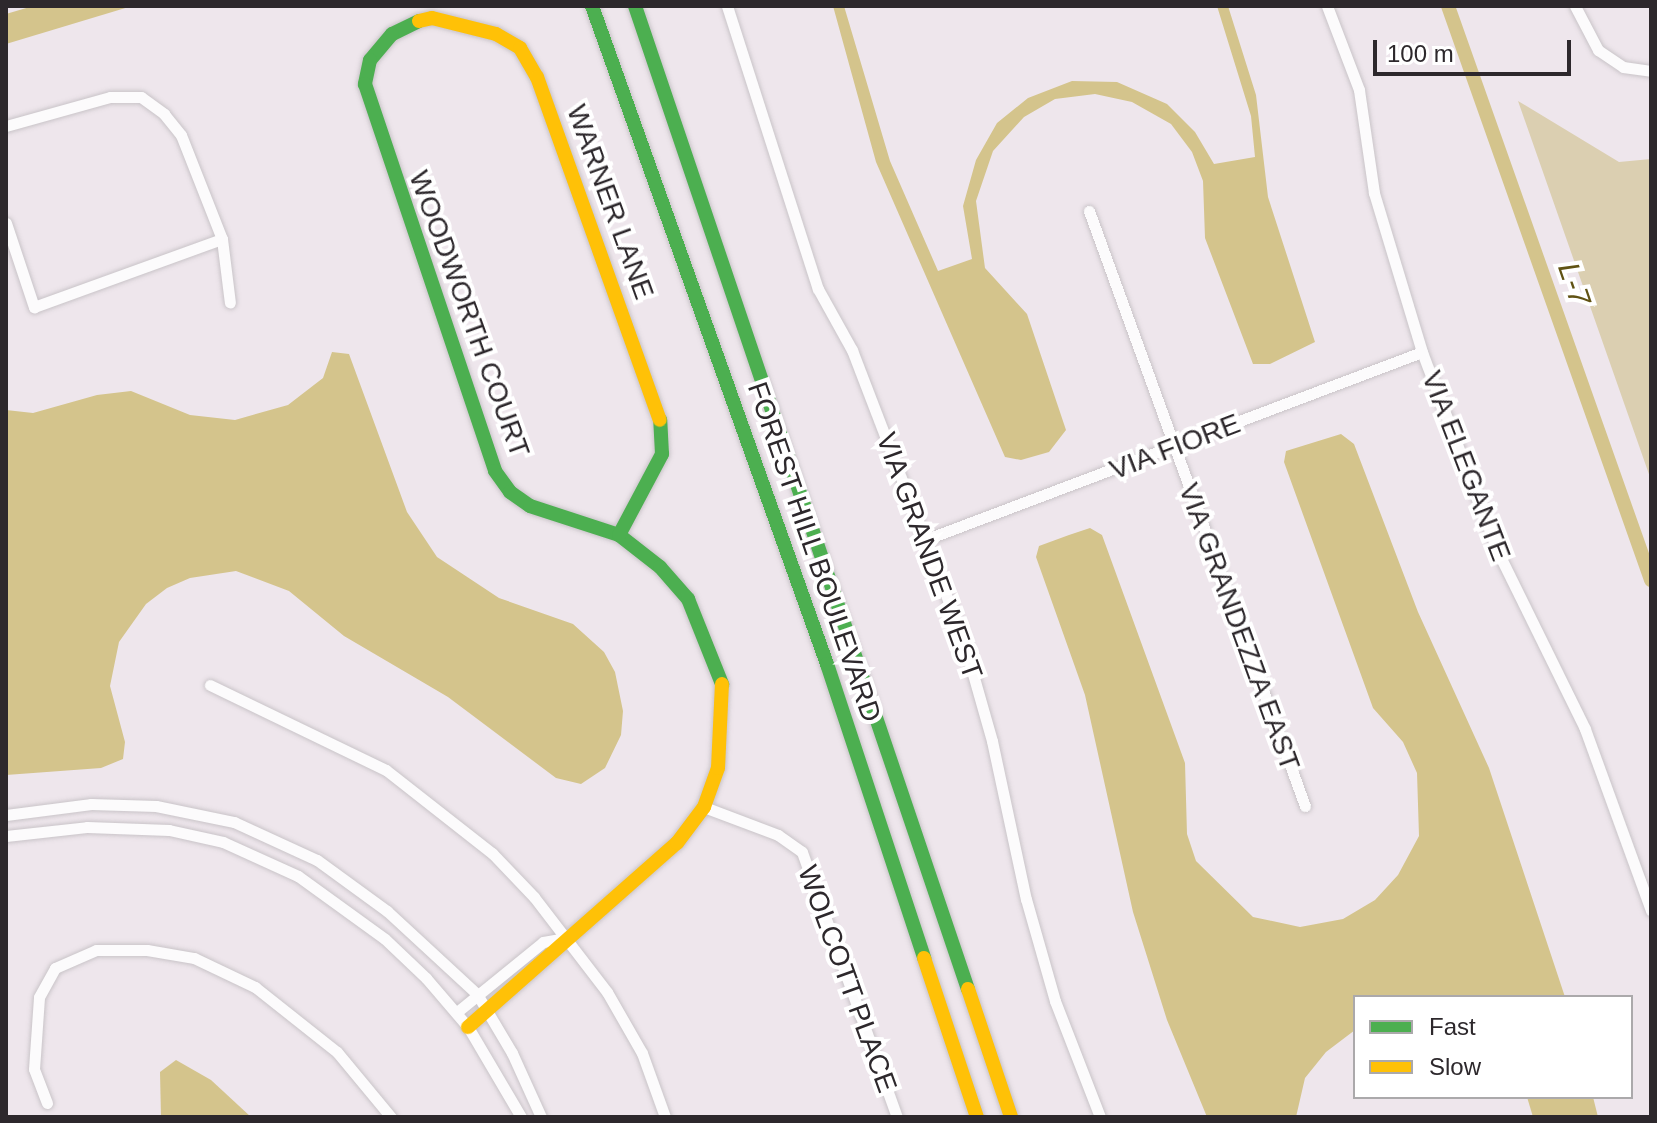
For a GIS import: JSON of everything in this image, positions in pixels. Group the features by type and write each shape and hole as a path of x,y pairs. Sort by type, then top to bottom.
{"main road":[{"name":"FOREST HILL BOULEVARD","path":"592,6 822,649 977,1117"},
{"name":"FOREST HILL BOULEVARD","path":"635,6 1011,1117"},
{"name":"WARNER LANE","path":"370,60 392,34 432,18 496,34 520,48 537,77 661,422 662,454 619,535"},
{"name":"WOODWORTH COURT","path":"370,60 365,84 370,110 495,471 510,492 530,506 619,535 660,567 688,599 721,677 724,720 718,768 704,807 647,873 565,938 488,1012 468,1027"}],"street":[{"name":"VIA GRANDE WEST","path":"727,6 818,289 852,350 927,539 992,741 1026,899 1055,1001 1100,1117"},
{"name":"VIA ELEGANTE","path":"1327,6 1359,90 1374,193 1422,352 1498,552 1585,729 1651,910"},
{"path":"1575,6 1598,50 1623,67 1651,71"},
{"path":"6,126 110,97 141,97 164,114 181,135 222,239 230,274 230,303"},
{"name":"VIA GRANDEZZA EAST","path":"1089,211 1305,806"},
{"path":"6,223 34,307 222,239"},
{"name":"VIA FIORE","path":"927,539 1174,449 1422,352"},
{"path":"210,685 386,770 492,853 607,992 642,1053 665,1117"},
{"path":"6,815 91,804 156,806 234,822 317,860 387,911 477,994 541,1117"},
{"name":"WOLCOTT PLACE","path":"704,807 778,835 802,852 897,1117"},
{"path":"6,836 126,826 223,842 298,876 385,939 457,1012 521,1117"},
{"name":"WOODWORTH COURT","path":"457,1012 543,942 565,938"},
{"path":"47,1103 34,1069 39,997 55,968 96,950 147,950 194,958 255,987 337,1052 391,1117"}],"shaded area":[{"path":"33,6 132,6 6,44 6,14"},
{"path":"833,6 844,6 890,161 938,271 972,259 963,206 976,160 997,123 1028,98 1072,81 1117,82 1167,104 1195,132 1214,164 1255,157 1251,116 1217,6 1228,6 1256,95 1268,197 1315,342 1270,364 1253,364 1205,238 1203,181 1192,152 1171,124 1132,102 1095,94 1055,99 1024,117 993,151 976,201 985,268 1027,314 1066,430 1049,452 1021,460 1005,457 876,162"},
{"path":"1518,101 1619,162 1651,159 1651,480"},
{"path":"332,352 349,354 407,512 437,557 499,598 573,624 604,652 615,672 623,711 621,735 605,768 581,784 556,778 448,697 344,636 289,591 236,571 190,578 167,588 146,604 119,642 110,686 125,742 123,759 101,768 6,775 6,410 33,413 97,395 131,391 190,415 235,420 288,405 323,378"},
{"path":"1341,434 1354,444 1418,612 1489,768 1564,995 1353,995 1353,1032 1326,1052 1305,1078 1296,1117 1207,1117 1167,1020 1133,912 1085,695 1036,557 1039,546 1090,528 1102,535 1185,763 1187,834 1196,861 1253,917 1300,927 1343,919 1375,900 1398,875 1419,836 1417,773 1403,742 1373,708 1284,462 1286,451"},
{"path":"176,1060 211,1080 251,1117 161,1117 160,1072"},
{"path":"1528,1099 1594,1099 1598,1117 1533,1117"}],"waterway":[{"name":"L-7","path":"1448,6 1651,580"}],"traffic: fast":[{"path":"592,6 827,664 924,958"},
{"path":"635,6 968,989"},
{"path":"419,21 392,34 370,60 365,84 495,471 510,492 530,506 619,535 660,567 688,599 722,684"},
{"path":"619,535 662,454 660,420"}],"traffic: slow":[{"path":"419,21 432,18 496,34 520,48 537,77 660,420"},
{"path":"468,1027 677,843 704,807 718,768 722,684"},
{"path":"924,958 977,1117"},
{"path":"968,989 1011,1117"}]}
